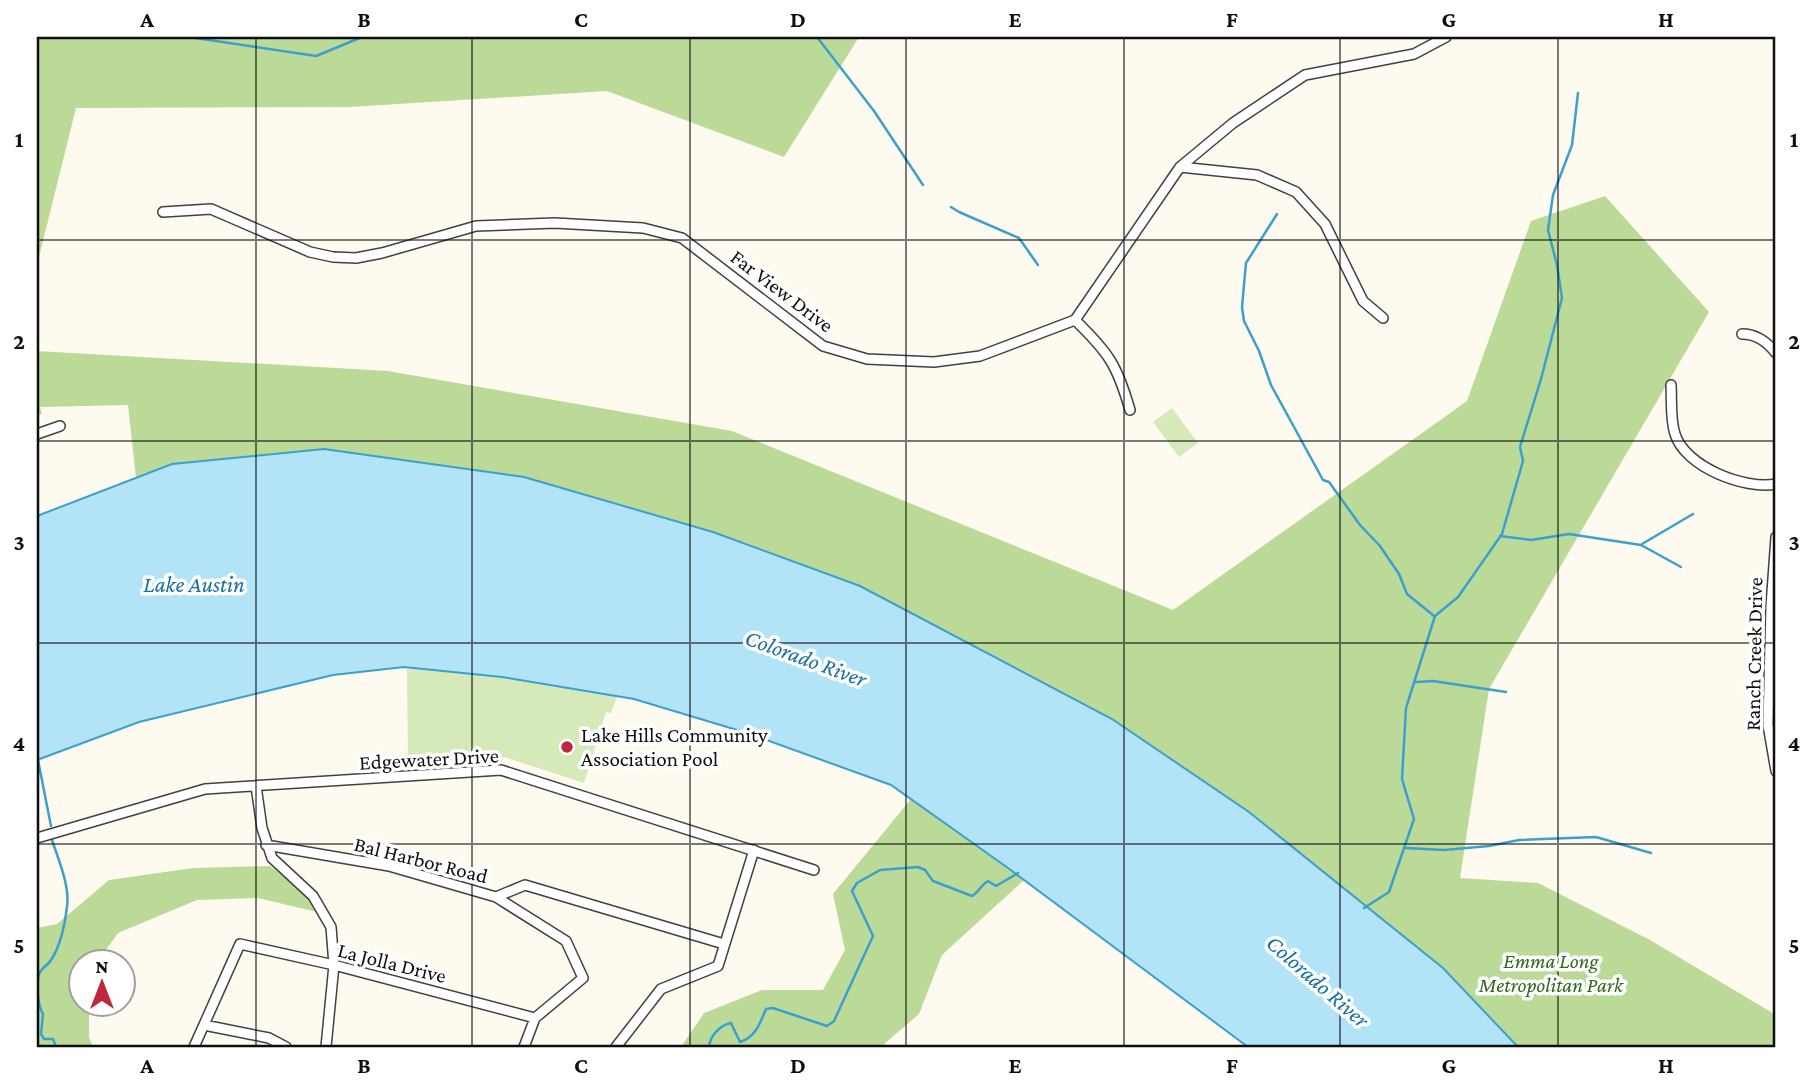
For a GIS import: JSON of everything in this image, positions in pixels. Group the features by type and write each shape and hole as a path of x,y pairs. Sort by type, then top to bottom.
{"street":[{"path":"1130,410 1120,375 1103,348 1075,320 1180,167 1233,123 1305,75 1414,54 1446,37"},
{"path":"1180,167 1257,175 1296,192 1325,224 1363,301 1383,318"},
{"name":"Far View Drive","path":"163,212 211,209 310,253 356,258 476,226 555,223 643,228 682,238 823,346 867,359 934,362 980,356 1075,320"},
{"path":"1742,334 1752,334 1767,342 1776,353"},
{"path":"1671,385 1675,434 1682,448 1691,457 1703,467 1728,477 1753,483 1776,484"},
{"path":"37,434 60,426"},
{"name":"Ranch Creek Drive","path":"1776,537 1768,726 1776,771"},
{"name":"Edgewater Drive","path":"37,838 205,789 500,770 814,870"},
{"path":"256,786 266,845 272,858 313,896 331,927 334,965 326,1047"},
{"name":"Bal Harbor Road","path":"266,845 389,866 496,897 525,885 724,944"},
{"path":"616,1047 662,989 718,966 754,850"},
{"path":"496,897 566,941 583,978 535,1018 524,1047"},
{"name":"La Jolla Drive","path":"204,1026 240,944 334,965 535,1018"},
{"path":"194,1047 204,1026 269,1038 286,1047"}],"green space":[{"path":"37,37 859,37 784,157 607,91 350,107 76,108 37,265"},
{"name":"Emma Long Metropolitan Park","path":"1605,196 1709,312 1489,689 1460,878 1538,883 1650,940 1776,1015 1776,1047 1518,1047 1443,968 1249,812 1112,719 860,586 713,532 524,477 173,464 136,478 128,405 40,407 42,414 37,415 37,351 388,371 732,431 1173,610 1467,401 1531,221"},
{"path":"1172,408 1198,443 1179,457 1153,422"},
{"path":"407,668 502,677 617,696 611,713 606,712 584,783 504,757 408,764"},
{"path":"911,799 1024,880 942,955 919,1014 884,1044 888,1047 681,1047 704,1013 762,990 823,990 845,950 833,894"},
{"path":"270,866 302,890 317,912 258,898 197,900 118,933 107,948 66,948 66,1018 89,1018 89,1037 93,1047 37,1047 37,928 57,924 109,880 193,868"}],"water":[{"name":"Lake Austin","path":"324,449 524,477 713,532 860,586 1112,719 1249,812 1443,968 1518,1047 1248,1047 1008,868 891,785 747,733 634,699 502,677 404,667 333,675 139,722 37,760 37,516 172,464"}],"waterway":[{"path":"189,37 316,56 362,37"},
{"path":"817,37 874,111 923,185"},
{"path":"1364,908 1389,892 1414,819 1402,779 1406,708 1435,616 1458,597 1502,534 1523,461 1520,447 1562,298 1548,230 1553,195 1572,145 1578,93"},
{"path":"951,207 1019,238 1038,265"},
{"path":"1277,214 1246,263 1242,307 1244,321 1259,351 1271,385 1323,480 1329,482 1360,525 1380,546 1399,574 1407,594 1434,616"},
{"path":"1642,544 1693,514"},
{"path":"1500,536 1531,540 1569,534 1641,545 1681,567"},
{"path":"1416,682 1433,681 1506,692"},
{"path":"37,755 51,826"},
{"path":"51,837 65,881 67,907 59,942 51,960 40,972 37,988 43,1014 41,1034 44,1039 53,1039 56,1047"},
{"path":"1406,848 1444,850 1519,840 1596,837 1651,853"},
{"path":"709,1047 716,1032 731,1023 740,1042 750,1037 757,1029 766,1009 773,1008 827,1026 834,1021 873,936 852,891 857,883 880,870 918,867 925,870 933,881 972,896 988,881 996,886 1018,873"}],"place":[{"name":"Lake Hills Community Association Pool","path":"567,747"}],"water label":[{"name":"Colorado River","path":"806,658"},
{"name":"Colorado River","path":"1318,981"}]}
